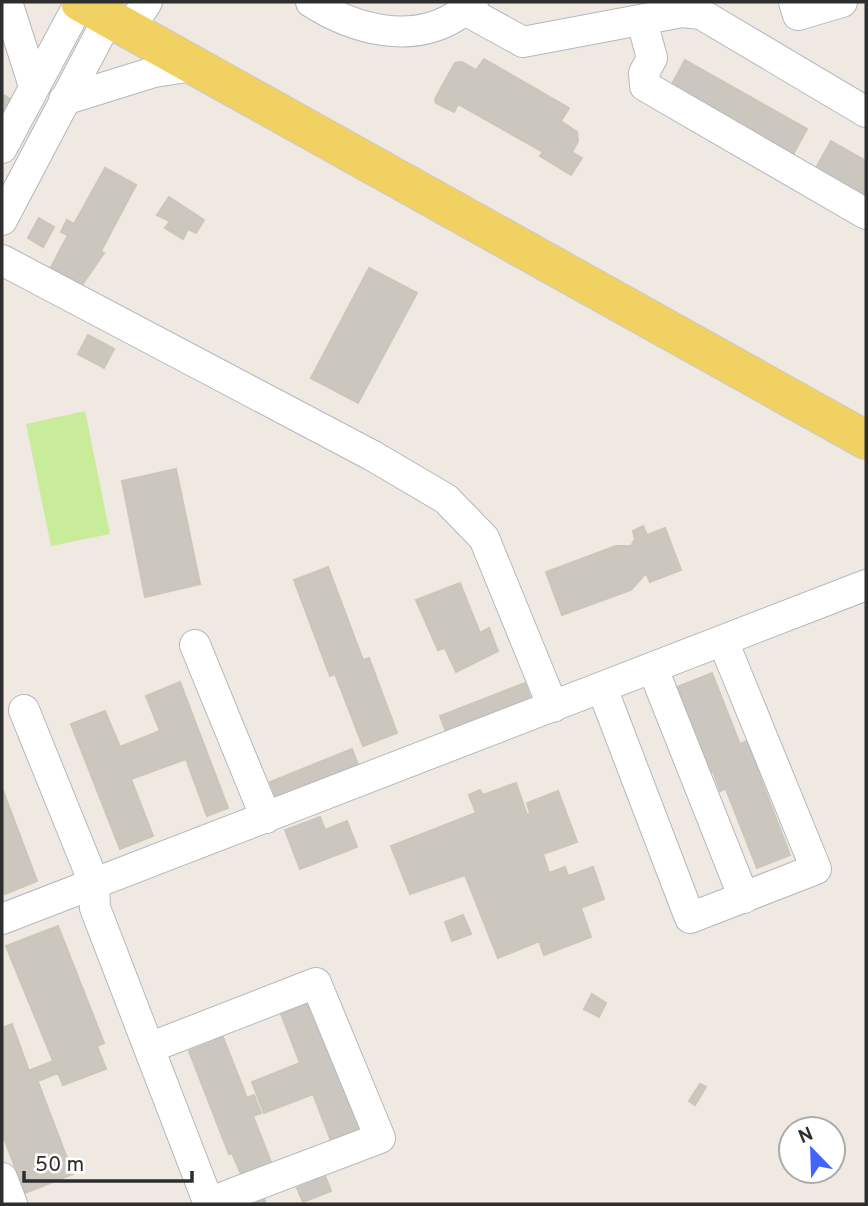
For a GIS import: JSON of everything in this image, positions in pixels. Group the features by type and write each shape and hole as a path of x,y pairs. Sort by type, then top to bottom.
{"main road":[{"path":"116,13 194,65 866,440"}],"street":[{"path":"7,2 34,86"},
{"path":"16,2 28,29 34,57 34,86"},
{"path":"310,2 335,18 389,32 441,25 469,6 523,42 682,12 701,14 866,112"},
{"path":"794,2 798,15 842,2"},
{"path":"2,149 34,86 116,13"},
{"path":"2,220 64,100 116,13"},
{"path":"642,20 652,58 645,73 646,86 866,214"},
{"path":"64,100 154,72 194,65"},
{"path":"2,260 373,456 446,499 484,538 553,707"},
{"path":"2,919 866,585"},
{"path":"602,688 690,918 744,898 816,869 723,641"},
{"path":"195,645 266,818"},
{"path":"653,669 744,898"},
{"path":"24,710 94,883 95,908 209,1204 380,1138 316,983 149,1048"},
{"path":"2,1178 12,1204"}],"green space":[{"path":"85,411 110,534 51,546 26,424"}],"building":[{"path":"484,59 569,108 561,121 577,132 578,141 572,152 582,158 571,175 540,156 543,152 458,104 454,112 436,103 435,99 455,63 462,62 476,70"},
{"path":"685,60 807,129 790,160 668,91"},
{"path":"2,94 17,103 2,130"},
{"path":"831,141 866,161 866,203 813,173"},
{"path":"105,168 136,185 101,251 104,253 82,285 49,271 68,235 61,232 67,220 74,224"},
{"path":"169,197 204,220 196,233 188,229 183,239 165,228 170,221 157,215"},
{"path":"39,218 54,227 43,247 28,238"},
{"path":"369,268 417,293 358,403 311,378"},
{"path":"88,335 114,349 104,368 78,354"},
{"path":"176,469 200,584 145,597 122,481"},
{"path":"643,526 647,535 665,528 681,570 650,582 646,573 631,590 562,615 546,572 616,546 631,546 635,539 633,531"},
{"path":"328,567 363,660 369,658 397,733 363,746 335,674 330,676 294,580"},
{"path":"460,583 480,633 489,628 498,651 456,672 445,648 438,650 416,600"},
{"path":"712,673 745,757 759,751 768,773 760,777 790,855 757,868 718,769 711,772 677,687"},
{"path":"180,682 228,808 207,816 186,759 131,779 153,836 120,849 71,724 105,711 120,747 160,731 146,696"},
{"path":"525,683 533,705 448,737 440,716"},
{"path":"753,738 759,751 745,757 740,744"},
{"path":"352,749 360,770 278,803 270,782"},
{"path":"718,769 726,788 720,791 713,771"},
{"path":"516,783 527,815 530,813 527,803 558,791 577,842 543,854 549,873 565,867 568,876 593,867 604,899 534,926 540,941 498,958 465,875 410,894 391,846 476,813 469,795 480,790 483,795"},
{"path":"2,788 37,881 5,894 2,884"},
{"path":"320,817 325,830 347,821 357,847 300,869 285,830"},
{"path":"581,908 591,937 544,955 534,926"},
{"path":"463,915 471,934 452,941 445,922"},
{"path":"58,926 104,1043 97,1046 106,1069 63,1085 6,946"},
{"path":"592,994 606,1003 599,1017 584,1009"},
{"path":"313,1001 363,1129 331,1141 313,1094 264,1113 252,1082 300,1063 281,1014"},
{"path":"12,1024 29,1071 33,1069 73,1174 25,1193 2,1133 2,1028"},
{"path":"223,1037 247,1098 254,1095 261,1113 253,1116 271,1162 241,1174 232,1153 229,1154 189,1051"},
{"path":"53,1061 58,1073 38,1081 33,1069"},
{"path":"700,1084 706,1087 695,1105 689,1101"},
{"path":"325,1176 331,1191 303,1202 297,1188"},
{"path":"264,1198 266,1204 250,1204"}]}
